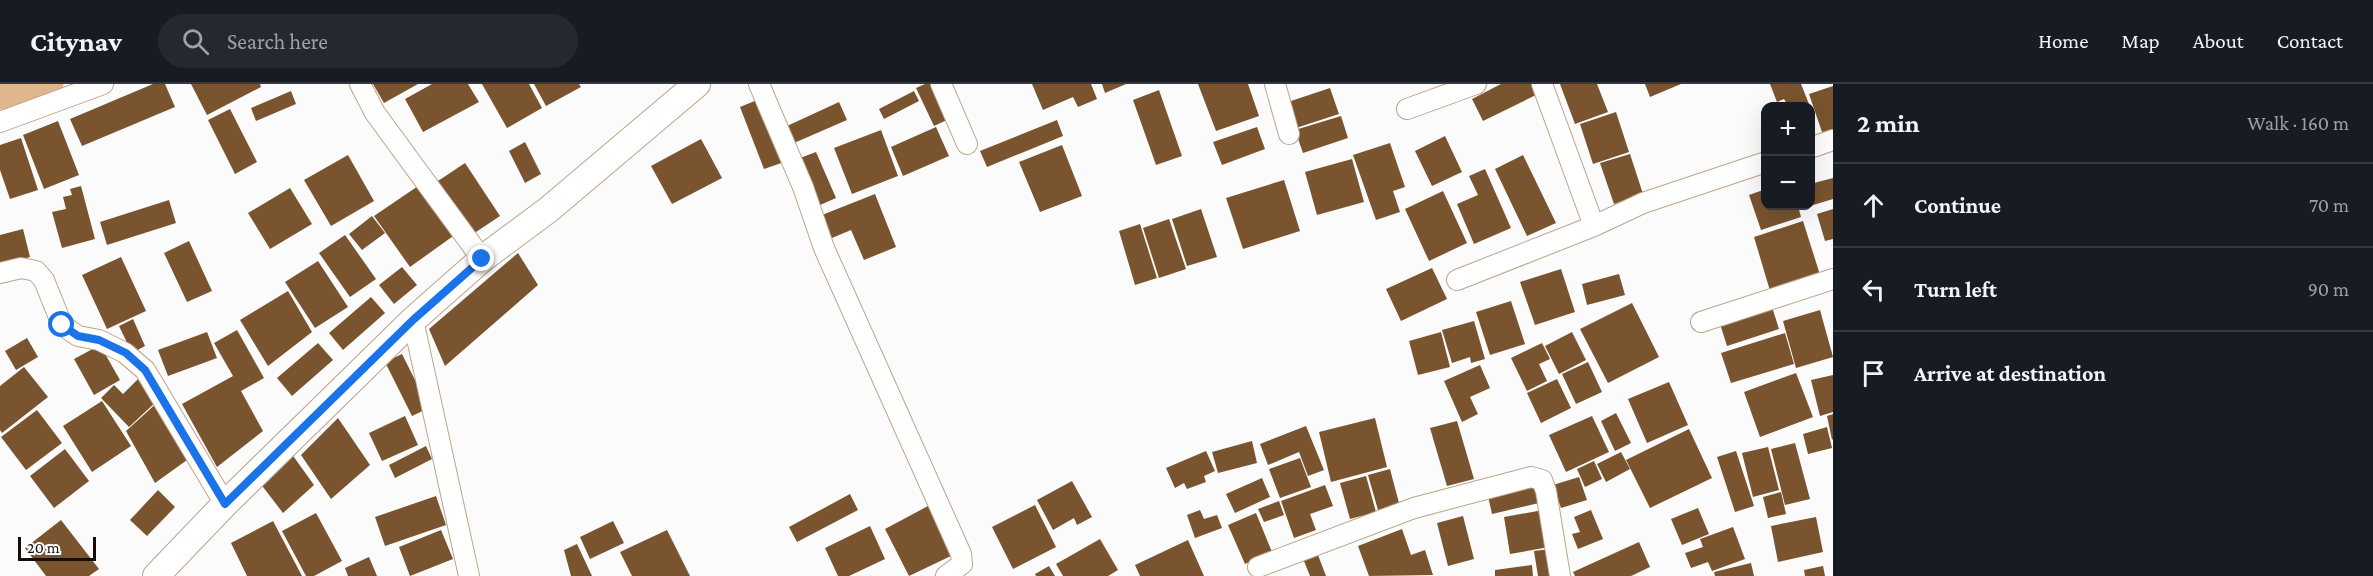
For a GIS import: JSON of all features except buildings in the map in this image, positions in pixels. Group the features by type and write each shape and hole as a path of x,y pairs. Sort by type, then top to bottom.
{"street":[{"path":"0,122 103,84"},
{"path":"360,84 375,113 482,259"},
{"path":"156,576 225,504 413,320 482,259 548,210 697,84"},
{"path":"759,84 803,187 824,248 961,554 962,564 946,576"},
{"path":"941,84 967,144"},
{"path":"1275,84 1289,134"},
{"path":"1407,109 1476,84"},
{"path":"1542,84 1594,226"},
{"path":"1815,146 1833,140"},
{"path":"1457,280 1594,226 1643,203 1761,164"},
{"path":"0,273 21,268 36,271 44,280 62,325 78,336 99,340 126,353 145,370 225,504"},
{"path":"1701,322 1833,279"},
{"path":"413,320 469,576"},
{"path":"1258,567 1414,508 1531,477 1542,480 1546,491 1560,576"}],"waterway":[{"path":"0,96 50,84"}],"route":[{"path":"62,325 78,336 99,340 126,353 145,370 225,504 413,320 482,259"}]}
